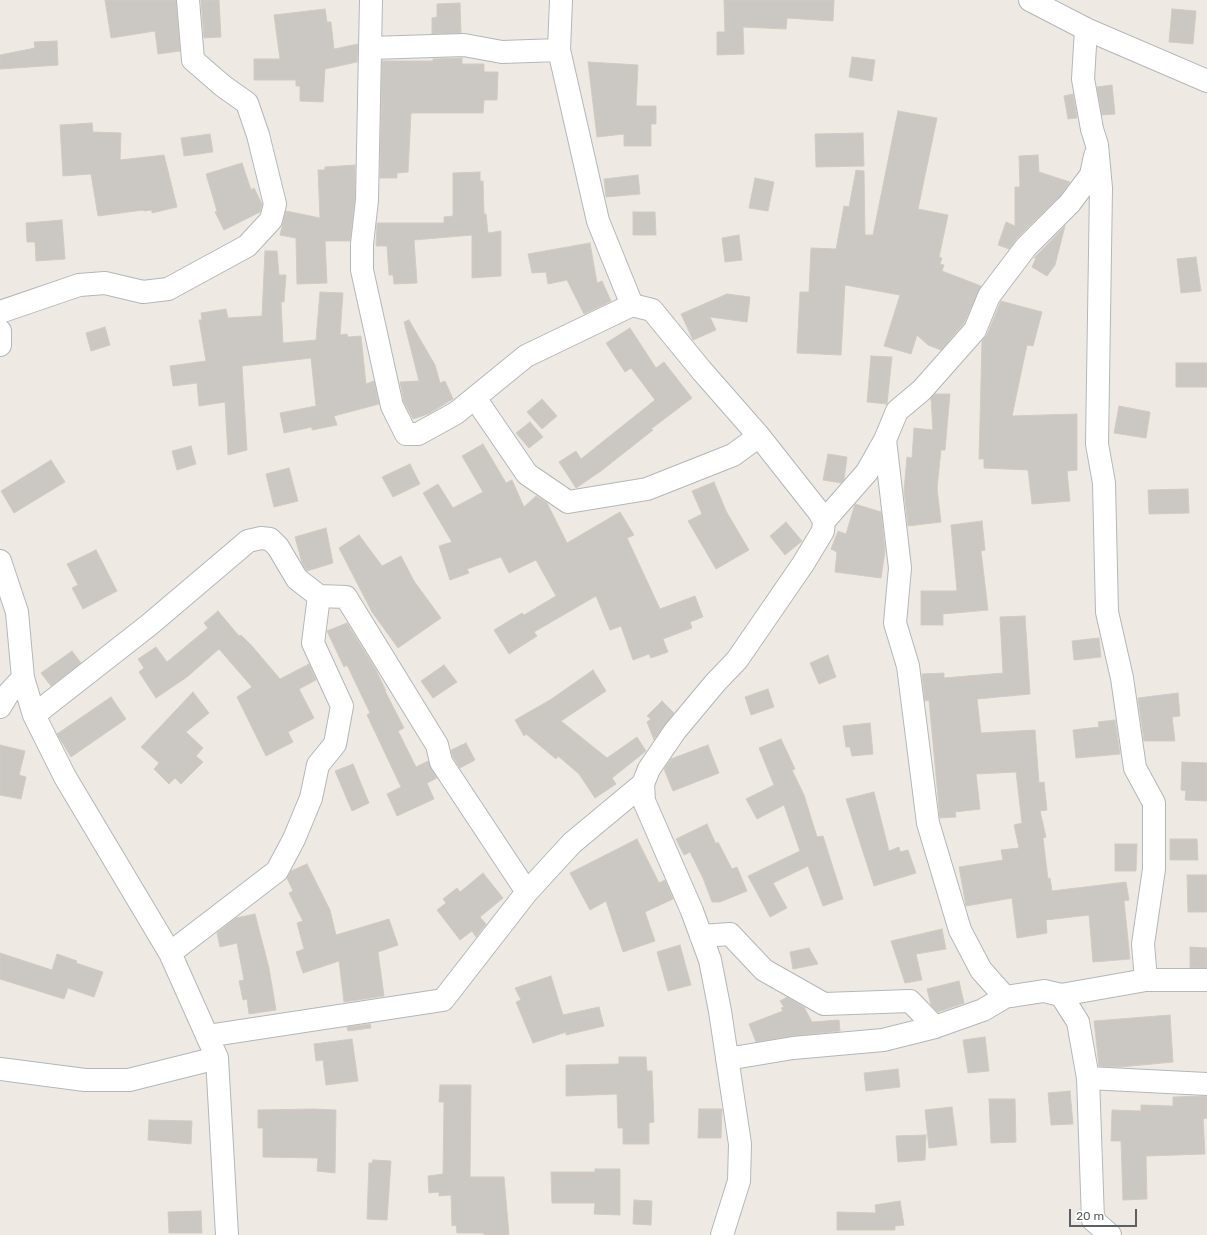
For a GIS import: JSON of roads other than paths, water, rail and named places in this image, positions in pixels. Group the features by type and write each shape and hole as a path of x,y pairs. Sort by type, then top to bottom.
{"street":[{"path":"0,312 79,285 105,283 143,292 168,288 247,246 271,220 275,204 258,135 247,103 223,86 193,60 188,0"},
{"path":"371,0 367,200 362,244 362,270 392,406 406,434 418,434 456,413 526,356 632,305 652,310 702,371 759,436 819,512 824,521"},
{"path":"561,0 560,50 598,221 632,305"},
{"path":"1030,0 1086,28 1207,81"},
{"path":"1086,28 1083,79 1092,129 1097,145 1101,188 1097,444 1104,483 1107,612 1122,678 1135,768 1154,803 1154,869 1143,944 1146,980"},
{"path":"371,48 464,45 502,52 560,50"},
{"path":"722,1235 739,1181 740,1144 710,960 644,802 643,784 649,769 675,732 715,683 737,660 803,564 822,531 824,521 867,472 885,440 898,411 922,390 975,330 989,296 1026,247 1070,203 1091,174 1097,145"},
{"path":"0,331 0,345"},
{"path":"475,398 527,474 568,502 646,489 733,455 759,436"},
{"path":"885,440 900,568 894,623 908,666 928,823 960,930 981,970 1006,997"},
{"path":"34,714 149,625 248,541 261,538 270,539 278,547 297,579 319,596 346,598 438,745 441,762 527,892"},
{"path":"0,561 17,612 23,678 34,714 65,777 170,953 217,1058 227,1235"},
{"path":"170,953 277,871 294,839 312,798 318,765 335,744 342,706 313,643 319,596"},
{"path":"0,707 8,694 23,678"},
{"path":"207,1036 443,1000 527,892 572,843 643,784"},
{"path":"701,936 730,934 764,970 824,1004 910,1000 935,1027"},
{"path":"727,1059 794,1048 884,1040 935,1027 983,1010 1006,997 1044,991 1061,994 1146,980 1207,980"},
{"path":"1061,994 1078,1022 1088,1078 1093,1220 1110,1235"},
{"path":"0,1069 85,1080 129,1080 217,1058"},
{"path":"1088,1078 1207,1084"}]}
